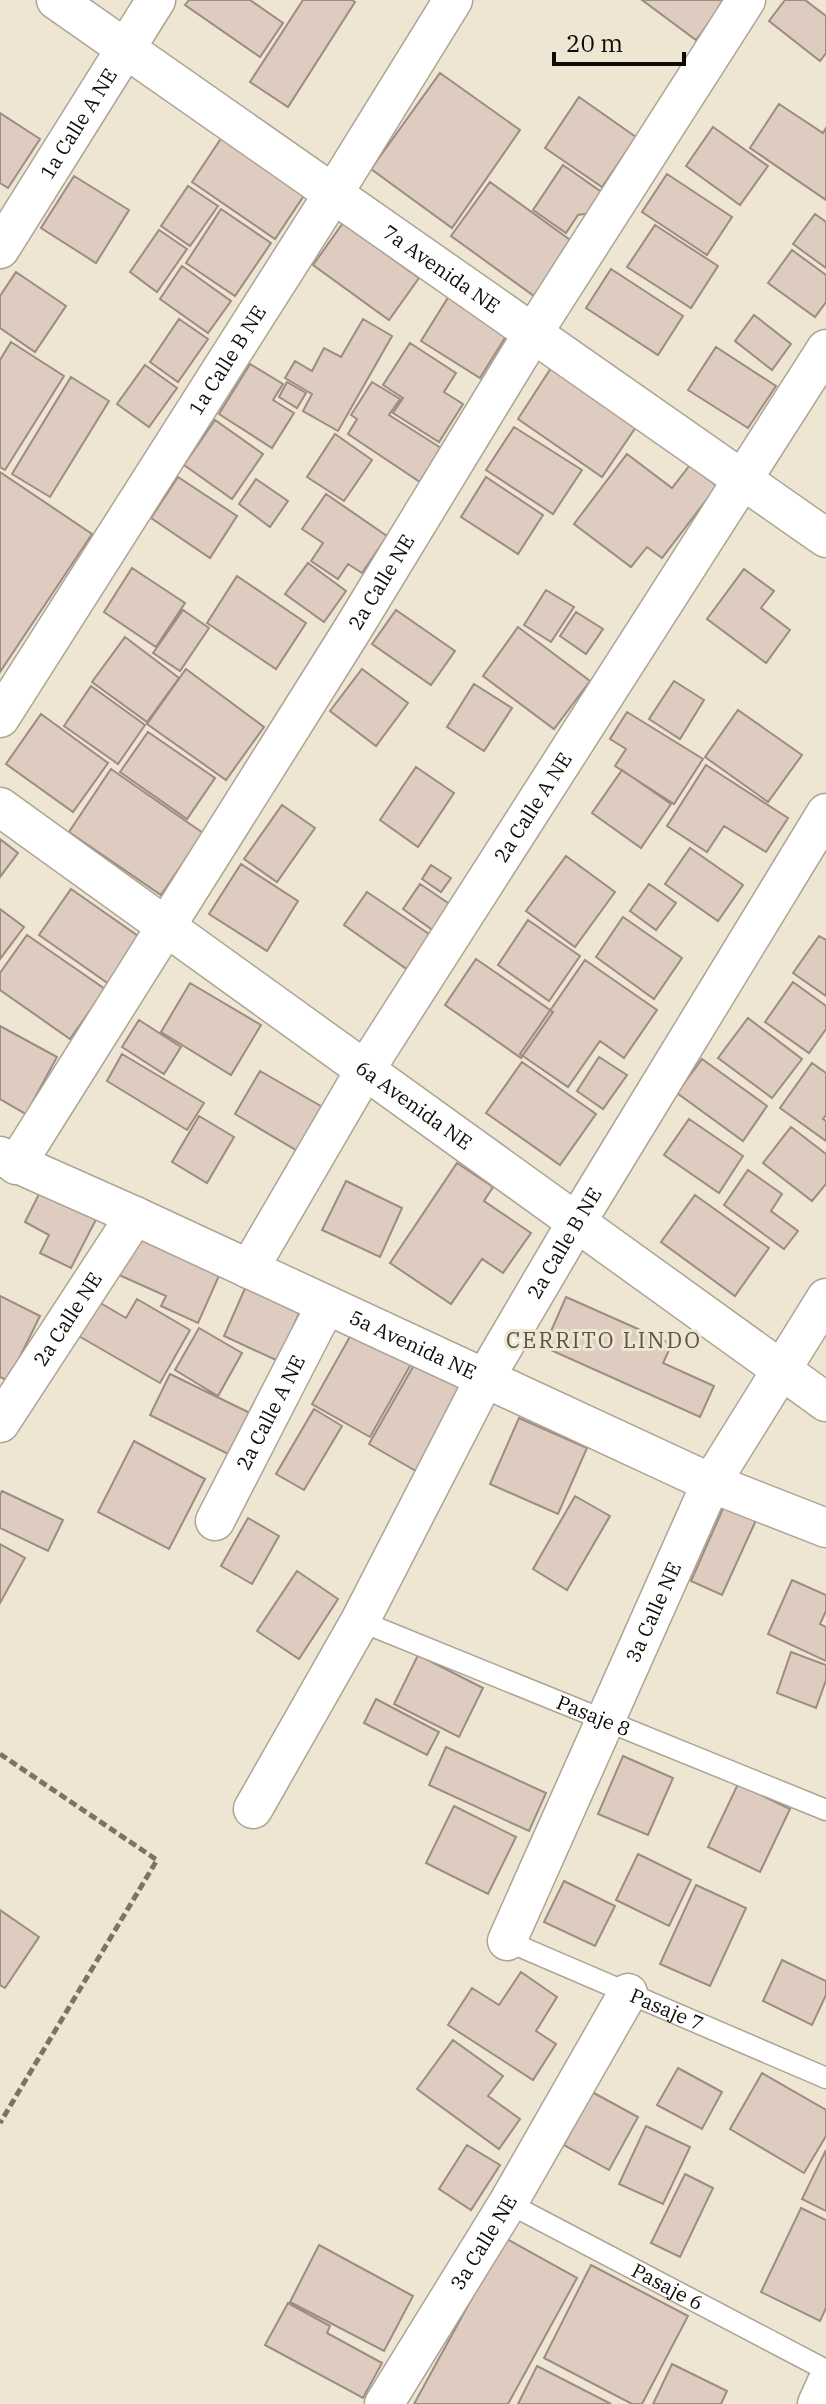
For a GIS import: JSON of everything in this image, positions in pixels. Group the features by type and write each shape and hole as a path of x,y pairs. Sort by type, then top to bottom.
{"street":[{"name":"7a Avenida NE","path":"56,0 826,538"},
{"name":"1a Calle A NE","path":"0,249 156,0"},
{"name":"1a Calle B NE","path":"0,718 453,0"},
{"name":"2a Calle NE","path":"8,1161 166,927 533,333 746,0"},
{"name":"2a Calle A NE","path":"249,1269 365,1070 826,349"},
{"name":"6a Avenida NE","path":"0,807 826,1402"},
{"name":"2a Calle B NE","path":"253,1809 360,1621 485,1378 826,813"},
{"name":"5a Avenida NE","path":"8,1161 135,1216 711,1483 826,1528"},
{"name":"2a Calle NE","path":"0,1423 135,1216"},
{"name":"3a Calle NE","path":"507,1941 711,1483 826,1298"},
{"name":"2a Calle A NE","path":"215,1521 326,1305"},
{"name":"3a Calle NE","path":"384,2404 508,2203 628,1993"},
{"path":"817,2404 826,2384"}],"lane":[{"name":"Pasaje 8","path":"360,1621 826,1810"},
{"name":"Pasaje 7","path":"507,1941 826,2078"},
{"name":"Pasaje 6","path":"508,2203 826,2370"}],"path":[{"path":"0,1754 157,1860 0,2123"}],"building":[{"path":"189,0 250,0 283,23 260,57 185,5"},
{"path":"303,0 355,2 288,107 250,82"},
{"path":"642,0 726,0 696,40"},
{"path":"785,0 805,0 826,16 826,53 820,61 769,21"},
{"path":"440,73 520,130 452,228 371,169"},
{"path":"579,97 636,137 602,187 545,148"},
{"path":"779,104 823,133 826,128 826,200 750,148"},
{"path":"0,113 40,139 8,188 0,183"},
{"path":"713,127 768,166 740,205 686,166"},
{"path":"228,128 311,185 275,239 192,182"},
{"path":"563,165 600,191 602,196 591,213 578,215 566,233 533,210"},
{"path":"667,174 732,217 707,255 642,212"},
{"path":"74,176 129,210 96,263 41,228"},
{"path":"490,182 573,242 534,296 451,236"},
{"path":"188,186 218,206 190,246 161,226"},
{"path":"221,209 271,243 235,296 186,263"},
{"path":"815,214 826,222 826,268 793,244"},
{"path":"343,223 419,278 389,320 313,265"},
{"path":"655,225 718,266 691,308 627,267"},
{"path":"159,230 187,249 157,292 130,272"},
{"path":"792,250 826,275 826,302 815,317 768,283"},
{"path":"182,266 231,301 208,333 160,299"},
{"path":"611,269 683,316 658,355 586,308"},
{"path":"16,272 66,306 35,352 0,328 0,296"},
{"path":"449,296 508,333 480,378 421,341"},
{"path":"754,315 791,344 772,370 735,341"},
{"path":"179,319 208,339 178,382 150,362"},
{"path":"363,319 392,336 338,431 303,411 312,394 285,378 295,361 312,371 324,348 341,357"},
{"path":"11,342 64,376 5,470 0,467 0,360"},
{"path":"410,343 456,373 444,392 463,404 439,442 393,413 403,398 383,385"},
{"path":"716,347 776,386 748,428 688,390"},
{"path":"250,364 283,384 273,400 294,413 272,448 219,414"},
{"path":"145,365 177,388 149,427 117,404"},
{"path":"553,365 638,424 602,477 518,419"},
{"path":"71,377 109,401 50,497 12,474"},
{"path":"287,382 306,393 297,408 279,397"},
{"path":"372,382 400,399 389,415 441,448 420,482 348,434 357,419 351,415"},
{"path":"215,420 263,454 232,499 184,465"},
{"path":"514,427 582,470 553,514 486,470"},
{"path":"335,434 372,460 344,501 307,477"},
{"path":"627,454 672,488 690,465 717,486 662,558 647,547 631,567 574,524"},
{"path":"0,472 92,534 0,672"},
{"path":"178,477 237,516 210,558 151,518"},
{"path":"486,477 543,515 518,554 461,517"},
{"path":"256,479 288,501 270,527 239,504"},
{"path":"326,494 387,536 362,573 348,564 338,579 311,561 323,543 302,529"},
{"path":"308,563 346,591 324,622 285,594"},
{"path":"132,568 185,603 156,647 104,612"},
{"path":"744,569 774,591 761,608 790,630 766,663 707,619"},
{"path":"237,576 306,623 276,669 207,623"},
{"path":"546,590 574,607 551,642 524,625"},
{"path":"183,610 209,628 180,671 153,653"},
{"path":"396,610 455,651 431,685 372,644"},
{"path":"576,612 603,629 586,654 560,636"},
{"path":"518,627 590,681 554,729 483,676"},
{"path":"125,637 179,678 147,722 92,682"},
{"path":"186,669 264,727 226,780 147,724"},
{"path":"362,669 408,703 376,746 330,711"},
{"path":"674,681 704,700 680,739 649,719"},
{"path":"474,684 512,708 484,751 447,727"},
{"path":"91,686 145,725 118,764 64,726"},
{"path":"738,710 802,755 768,802 705,757"},
{"path":"627,712 703,759 674,804 615,766 626,749 610,739"},
{"path":"41,714 108,763 73,812 6,764"},
{"path":"148,732 215,778 187,819 120,772"},
{"path":"706,765 788,818 766,852 724,826 707,852 667,826"},
{"path":"416,767 454,793 418,847 380,820"},
{"path":"111,769 203,833 161,895 69,832"},
{"path":"622,770 671,804 641,848 592,813"},
{"path":"282,805 315,828 277,882 244,859"},
{"path":"0,839 18,853 0,877"},
{"path":"690,848 743,885 718,921 665,884"},
{"path":"566,856 615,892 575,947 526,911"},
{"path":"241,864 298,901 267,951 209,914"},
{"path":"431,865 451,878 441,892 422,879"},
{"path":"420,884 451,905 434,931 403,909"},
{"path":"649,884 676,903 656,930 630,911"},
{"path":"71,889 141,938 109,984 39,935"},
{"path":"367,892 432,936 408,970 344,925"},
{"path":"0,909 24,927 0,959"},
{"path":"623,917 682,958 654,999 596,957"},
{"path":"528,920 580,956 549,1001 498,965"},
{"path":"27,935 105,989 70,1039 0,990 0,973"},
{"path":"819,936 826,940 826,996 793,973"},
{"path":"476,959 553,1012 521,1058 445,1005"},
{"path":"585,960 657,1010 624,1058 600,1041 568,1087 520,1054"},
{"path":"793,982 826,1006 826,1029 809,1053 765,1022"},
{"path":"190,983 261,1025 231,1075 161,1032"},
{"path":"748,1018 802,1059 772,1098 718,1058"},
{"path":"139,1020 181,1047 164,1074 122,1047"},
{"path":"0,1026 57,1057 26,1114 0,1099"},
{"path":"122,1054 204,1103 187,1130 107,1081"},
{"path":"599,1057 627,1075 603,1109 577,1091"},
{"path":"702,1059 767,1106 743,1141 677,1093"},
{"path":"522,1062 596,1114 560,1165 486,1113"},
{"path":"812,1063 826,1073 826,1115 823,1119 826,1121 826,1141 780,1108"},
{"path":"260,1071 326,1109 301,1153 235,1114"},
{"path":"199,1116 234,1137 207,1183 172,1162"},
{"path":"689,1119 743,1156 719,1193 664,1155"},
{"path":"791,1127 826,1154 826,1184 812,1201 763,1163"},
{"path":"457,1163 493,1187 484,1201 531,1233 503,1273 482,1259 451,1304 390,1263"},
{"path":"748,1170 782,1194 771,1211 798,1231 784,1249 724,1205"},
{"path":"49,1174 105,1202 71,1268 40,1253 49,1235 25,1222"},
{"path":"346,1181 402,1208 380,1257 322,1230"},
{"path":"695,1195 769,1248 735,1296 661,1242"},
{"path":"140,1231 222,1269 198,1323 161,1306 166,1296 119,1275"},
{"path":"246,1286 300,1311 278,1361 224,1336"},
{"path":"0,1296 40,1316 8,1381 0,1377"},
{"path":"566,1297 672,1344 663,1363 714,1386 700,1417 544,1347"},
{"path":"137,1299 190,1330 160,1383 77,1335 97,1301 126,1318"},
{"path":"361,1317 419,1350 370,1437 312,1404"},
{"path":"199,1328 242,1353 218,1396 175,1370"},
{"path":"422,1351 465,1377 455,1395 464,1400 421,1474 369,1444"},
{"path":"170,1374 250,1413 230,1455 150,1415"},
{"path":"314,1409 342,1426 304,1490 276,1474"},
{"path":"519,1418 587,1448 558,1514 490,1484"},
{"path":"134,1441 205,1479 169,1549 98,1512"},
{"path":"2,1491 63,1520 48,1551 0,1528"},
{"path":"575,1496 610,1516 567,1590 533,1569"},
{"path":"725,1504 757,1518 722,1595 691,1581"},
{"path":"248,1518 279,1536 252,1584 221,1566"},
{"path":"0,1544 25,1558 0,1603"},
{"path":"297,1571 338,1599 299,1659 257,1631"},
{"path":"792,1580 826,1595 826,1611 820,1624 826,1627 826,1661 768,1634"},
{"path":"791,1652 826,1665 826,1680 816,1708 777,1693"},
{"path":"418,1655 483,1688 459,1737 394,1704"},
{"path":"376,1699 439,1732 427,1755 364,1723"},
{"path":"446,1747 546,1793 529,1831 429,1785"},
{"path":"623,1756 673,1778 648,1835 598,1814"},
{"path":"738,1784 790,1809 760,1872 708,1847"},
{"path":"454,1806 516,1837 488,1894 426,1863"},
{"path":"638,1854 691,1880 669,1926 616,1900"},
{"path":"564,1881 615,1906 595,1946 544,1922"},
{"path":"696,1885 746,1908 710,1986 660,1964"},
{"path":"0,1910 39,1937 5,1988 0,1985"},
{"path":"782,1960 826,1981 826,1995 812,2025 763,2001"},
{"path":"521,1972 557,1997 536,2031 556,2044 533,2080 448,2025 472,1988 499,2005"},
{"path":"453,2040 503,2076 488,2096 520,2119 499,2149 417,2089"},
{"path":"678,2068 722,2092 702,2129 657,2105"},
{"path":"762,2073 826,2110 826,2136 804,2173 730,2129"},
{"path":"592,2092 638,2117 609,2170 564,2145"},
{"path":"646,2126 690,2147 663,2204 619,2184"},
{"path":"467,2145 500,2165 471,2210 439,2189"},
{"path":"826,2150 826,2211 802,2199"},
{"path":"685,2174 713,2188 680,2257 651,2243"},
{"path":"801,2208 826,2220 826,2308 820,2321 761,2292"},
{"path":"505,2238 577,2278 508,2404 414,2404"},
{"path":"319,2245 413,2296 384,2351 290,2302"},
{"path":"591,2265 688,2316 642,2404 632,2404 544,2358"},
{"path":"288,2303 330,2326 327,2333 382,2363 363,2398 265,2345"},
{"path":"672,2364 727,2391 721,2404 653,2404"},
{"path":"537,2366 611,2404 518,2404"}],"district":[{"name":"CERRITO LINDO","path":"604,1340"}]}
